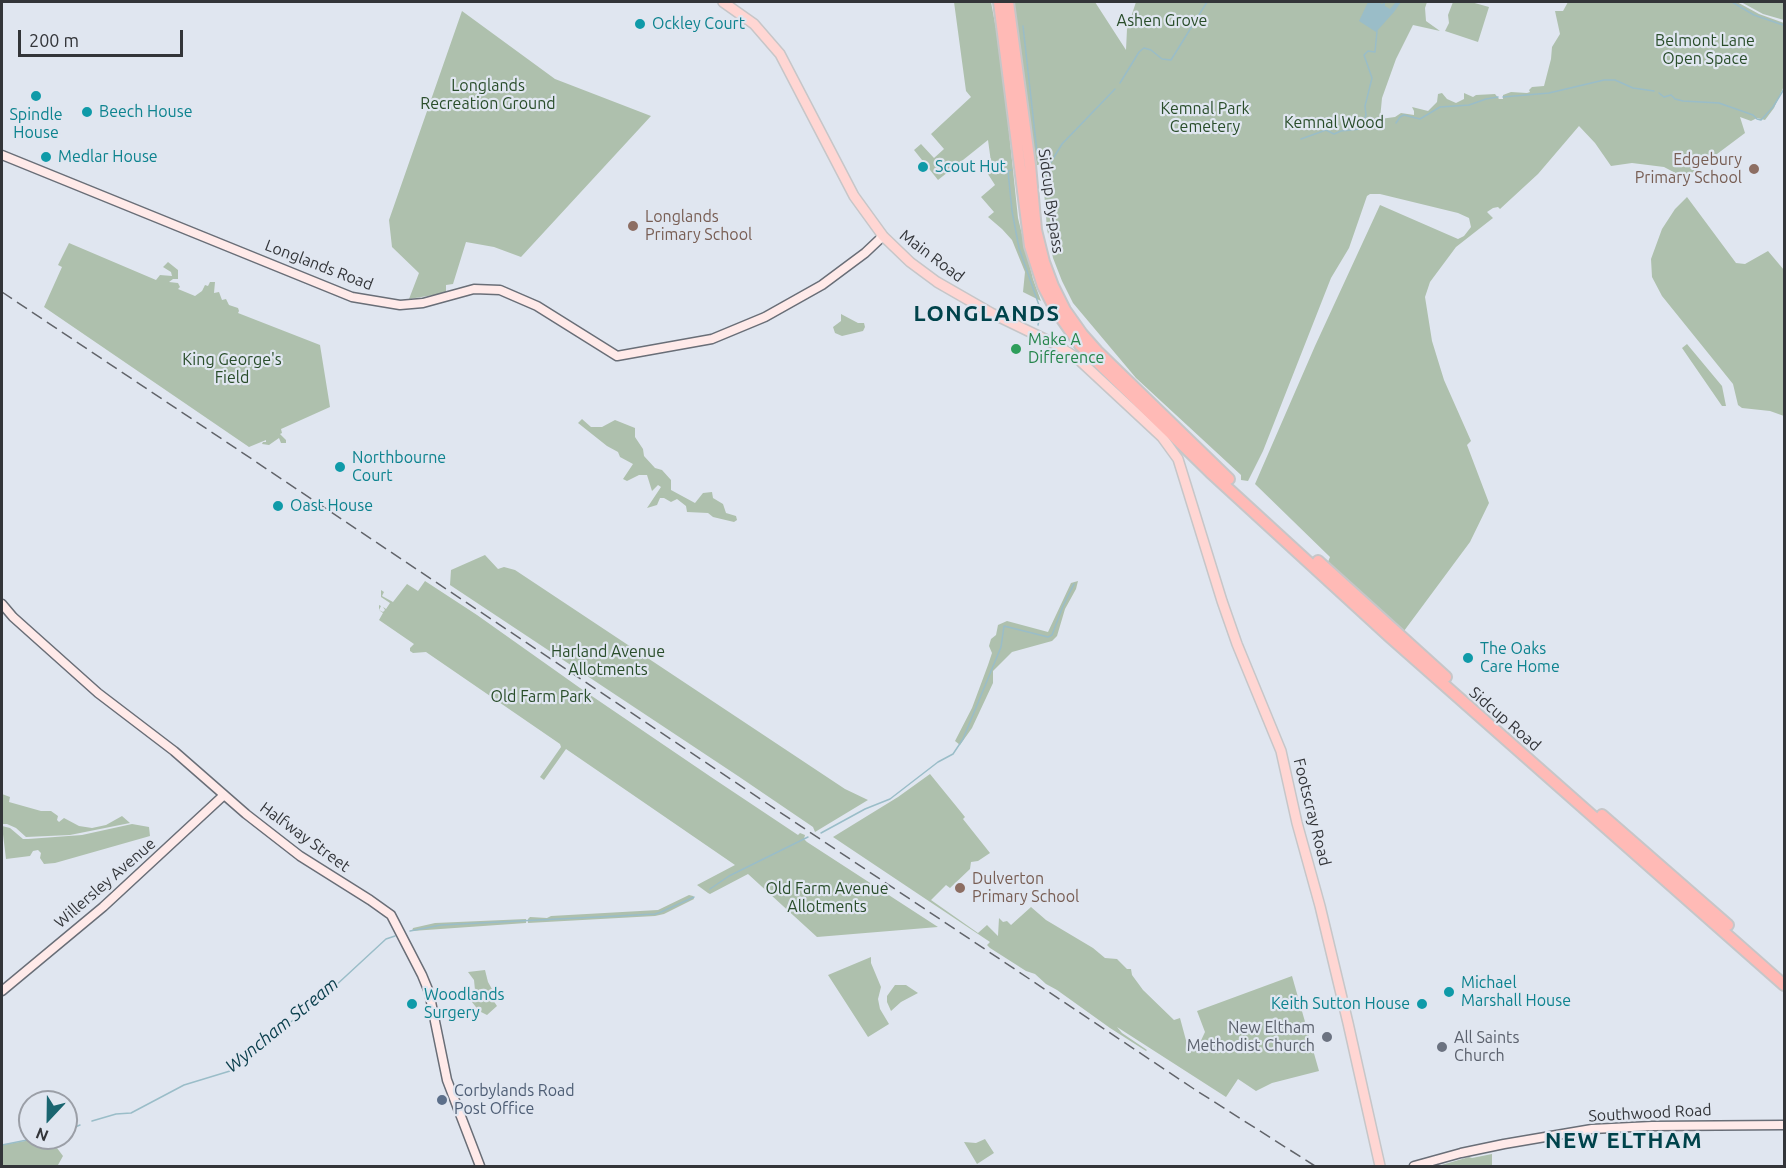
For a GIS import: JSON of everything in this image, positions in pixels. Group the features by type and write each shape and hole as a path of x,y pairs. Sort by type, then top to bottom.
{"highway":[{"name":"Sidcup By-pass","path":"999,2 1030,246 1043,286 1055,309 1080,345 1210,472"},
{"name":"Sidcup By-pass","path":"1008,2 1030,165 1036,230 1053,286 1065,310 1097,351 1255,503"},
{"name":"Sidcup Road","path":"1210,472 1389,637 1785,984"},
{"name":"Sidcup Road","path":"1255,503 1459,688 1785,975"}],"main road":[{"name":"Main Road","path":"723,2 754,24 780,54 854,196 883,236 910,262 937,282 991,313 1055,344 1077,358 1162,437 1178,459 1184,475"},
{"name":"Footscray Road","path":"1184,475 1224,607 1281,751 1297,823 1347,1015 1380,1167"}],"street":[{"name":"Longlands Road","path":"2,155 352,297 400,305 423,303 474,289 500,290 537,306 617,356 712,339 765,317 822,285 865,253 883,236"},
{"name":"Halfway Street","path":"2,604 91,687 174,751 300,856 391,915 429,992 447,1080 480,1167"},
{"name":"Willersley Avenue","path":"2,991 103,907 224,795"},
{"name":"Southwood Road","path":"1413,1167 1461,1153 1504,1144 1598,1129 1722,1124 1785,1125"}],"green space":[{"path":"954,2 991,2 1001,55 1018,218 1033,279 1041,301 1023,292 1025,272 1012,240 988,217 994,212 981,197 995,185 986,171 991,162 988,140 938,180 914,150 921,144 934,158 944,149 931,134 971,97 966,91"},
{"path":"1011,2 1095,2 1126,50 1127,29 1136,2 1427,2 1426,21 1440,31 1413,25 1396,59 1382,98 1380,119 1395,117 1401,113 1414,115 1412,107 1428,111 1437,102 1438,94 1442,93 1447,99 1456,103 1464,99 1464,93 1473,97 1495,94 1499,99 1503,99 1503,95 1511,92 1527,93 1532,87 1544,86 1552,47 1560,34 1555,11 1563,11 1568,2 1737,2 1759,14 1784,23 1784,86 1774,108 1765,120 1757,118 1751,121 1740,117 1745,133 1685,178 1664,167 1632,163 1611,166 1595,143 1579,126 1538,174 1500,209 1493,208 1487,212 1493,218 1456,247 1430,282 1425,297 1432,341 1444,380 1471,441 1467,445 1489,503 1470,542 1404,631 1328,562 1330,557 1255,484 1380,205 1458,239 1464,236 1471,227 1469,218 1458,213 1380,194 1367,196 1349,248 1331,278 1263,451 1248,481 1241,480 1241,475 1136,378 1073,303 1062,281 1053,258 1047,229 1042,165 1037,165 1032,141"},
{"path":"1453,2 1471,2 1489,7 1478,42 1445,31"},
{"path":"1741,2 1784,2 1784,20 1763,14"},
{"name":"Longlands Recreation Ground","path":"462,11 555,79 651,116 521,257 494,247 466,242 453,284 446,285 446,293 409,299 419,273 392,247 389,220"},
{"path":"1687,197 1736,263 1745,264 1768,251 1784,270 1784,416 1770,411 1742,408 1738,405 1733,384 1662,296 1652,277 1651,259 1662,229 1675,209"},
{"name":"King George's Field","path":"69,243 156,280 160,275 172,276 171,272 163,267 168,262 178,270 178,279 169,282 178,283 180,287 178,289 195,296 202,291 205,285 208,286 210,282 215,282 214,293 219,292 222,300 226,299 229,305 238,308 238,313 320,345 330,407 281,429 280,434 286,443 281,443 279,438 269,445 262,444 266,440 249,447 44,307 62,267 58,265"},
{"path":"841,314 858,323 864,323 863,331 842,336 835,333 833,327 841,321"},
{"path":"1687,344 1722,386 1726,406 1722,406 1682,348"},
{"path":"582,419 591,427 602,427 615,420 635,428 635,437 643,449 644,456 671,480 671,490 695,503 703,493 712,492 713,498 723,504 726,513 736,516 737,520 734,522 713,517 708,513 687,512 686,506 677,499 671,502 660,498 657,505 647,508 661,487 658,485 652,491 647,475 639,475 627,481 623,479 633,464 620,457 618,452 578,423"},
{"name":"Harland Avenue Allotments","path":"485,555 498,569 504,567 515,570 845,789 868,800 815,832 813,827 738,776 450,585 451,570"},
{"name":"Old Farm Avenue Allotments","path":"425,581 711,777 798,835 800,833 805,835 804,839 807,842 938,927 817,937 748,874 708,893 697,885 735,865 566,749 544,780 540,777 561,747 560,744 426,652 413,653 410,651 414,644 379,620 383,613 379,610 383,612 385,610 383,607 386,609 390,603 381,597 381,590 384,592 382,596 393,602 407,584 418,591"},
{"path":"1078,581 1065,609 1057,636 1052,641 1012,652 993,671 993,683 972,728 960,745 955,741 972,708 988,665 992,653 989,646 991,639 996,635 998,625 1007,621 1048,632 1071,583"},
{"path":"930,774 965,817 963,819 990,853 978,861 971,862 970,869 950,888 946,885 931,900 978,933 987,925 998,936 999,918 1011,925 1031,907 1046,920 1093,948 1105,958 1117,959 1127,969 1131,969 1132,975 1143,990 1174,1020 1180,1018 1187,1044 1197,1049 1205,1032 1197,1011 1292,976 1319,1071 1272,1083 1256,1091 1238,1079 1226,1097 1117,1027 1147,1050 1110,1028 1035,974 1026,971 990,948 987,945 990,942 833,837 898,797"},
{"path":"2,794 10,797 9,802 41,811 51,811 58,816 59,822 64,818 79,826 92,828 106,825 122,816 130,823 70,835 26,837 16,828 2,824"},
{"path":"132,824 149,827 150,836 55,863 44,864 38,850 33,851 30,856 6,859 2,826 10,828 23,839 28,839 82,835"},
{"path":"689,895 694,899 655,916 528,923 530,917 547,918 658,910"},
{"path":"526,919 526,923 412,931 413,928 435,923"},
{"path":"871,957 871,963 881,987 878,999 880,1009 889,1024 868,1037 828,975"},
{"path":"485,970 493,991 493,1000 497,1006 487,1015 479,1011 472,1002 475,990 474,980 468,972"},
{"path":"895,985 906,985 918,993 901,1002 891,1011 887,996"},
{"path":"985,1139 994,1153 977,1164 964,1142 976,1143"},
{"path":"18,1142 18,1150 58,1150 63,1156 58,1165 53,1166 2,1166 2,1145"},
{"path":"1492,1154 1492,1166 1438,1166 1469,1157"}],"water":[{"path":"1368,2 1382,4 1385,2 1385,6 1390,9 1396,2 1401,2 1376,32 1359,21"}],"waterway":[{"path":"1120,83 1139,52 1144,48 1151,50 1162,59 1171,60 1207,2"},
{"path":"1732,2 1754,15 1783,25"},
{"path":"1023,26 1037,152 1040,159 1046,162 1046,168"},
{"name":"Wyncham Stream","path":"1301,139 1326,130 1334,134 1360,129 1366,115 1365,106 1372,78 1364,55 1368,51 1375,52 1377,31"},
{"path":"1503,97 1549,93 1604,80 1615,80 1633,88 1654,91"},
{"path":"1048,167 1062,144 1115,89"},
{"path":"1659,93 1664,97 1671,95 1683,101 1719,103 1761,120 1773,107 1784,89"},
{"path":"1396,123 1404,115 1420,119 1440,107 1469,105 1498,97"},
{"path":"1360,129 1373,125"},
{"path":"1011,170 1008,171 1012,211 1019,248 1041,311 1038,325"},
{"name":"Wyncham Stream","path":"821,833 865,809 890,799 938,762 953,754 963,739 1001,647 1004,626 1048,637 1052,635 1074,584"},
{"name":"Wyncham Stream","path":"710,889 729,876 808,837"},
{"name":"Wyncham Stream","path":"410,931 441,925 655,914 694,897"},
{"name":"Wyncham Stream","path":"92,1121 116,1114 131,1113 184,1085 230,1071 333,988 386,939 395,936"},
{"name":"Wyncham Stream","path":"2,1145 18,1142"}],"railway":[{"path":"2,292 1194,1089 1315,1166"}],"place":[{"name":"Ockley Court","path":"640,24"},
{"name":"Spindle House","path":"36,96"},
{"name":"Beech House","path":"87,112"},
{"name":"Medlar House","path":"46,157"},
{"name":"Scout Hut","path":"923,167"},
{"name":"Edgebury Primary School","path":"1754,169"},
{"name":"Longlands Primary School","path":"633,226"},
{"name":"Make A Difference","path":"1016,349"},
{"name":"Northbourne Court","path":"340,467"},
{"name":"Oast House","path":"278,506"},
{"name":"The Oaks Care Home","path":"1468,658"},
{"name":"Dulverton Primary School","path":"960,888"},
{"name":"Michael Marshall House","path":"1449,992"},
{"name":"Woodlands Surgery","path":"412,1004"},
{"name":"Keith Sutton House","path":"1422,1004"},
{"name":"New Eltham Methodist Church","path":"1327,1037"},
{"name":"All Saints Church","path":"1442,1047"},
{"name":"Corbylands Road Post Office","path":"442,1100"}],"district":[{"name":"LONGLANDS","path":"987,314"},
{"name":"NEW ELTHAM","path":"1624,1141"}],"park label":[{"name":"Ashen Grove","path":"1162,21"},
{"name":"Belmont Lane Open Space","path":"1705,50"},
{"name":"Kemnal Park Cemetery","path":"1205,118"},
{"name":"Kemnal Wood","path":"1334,123"},
{"name":"Old Farm Park","path":"541,697"}]}
